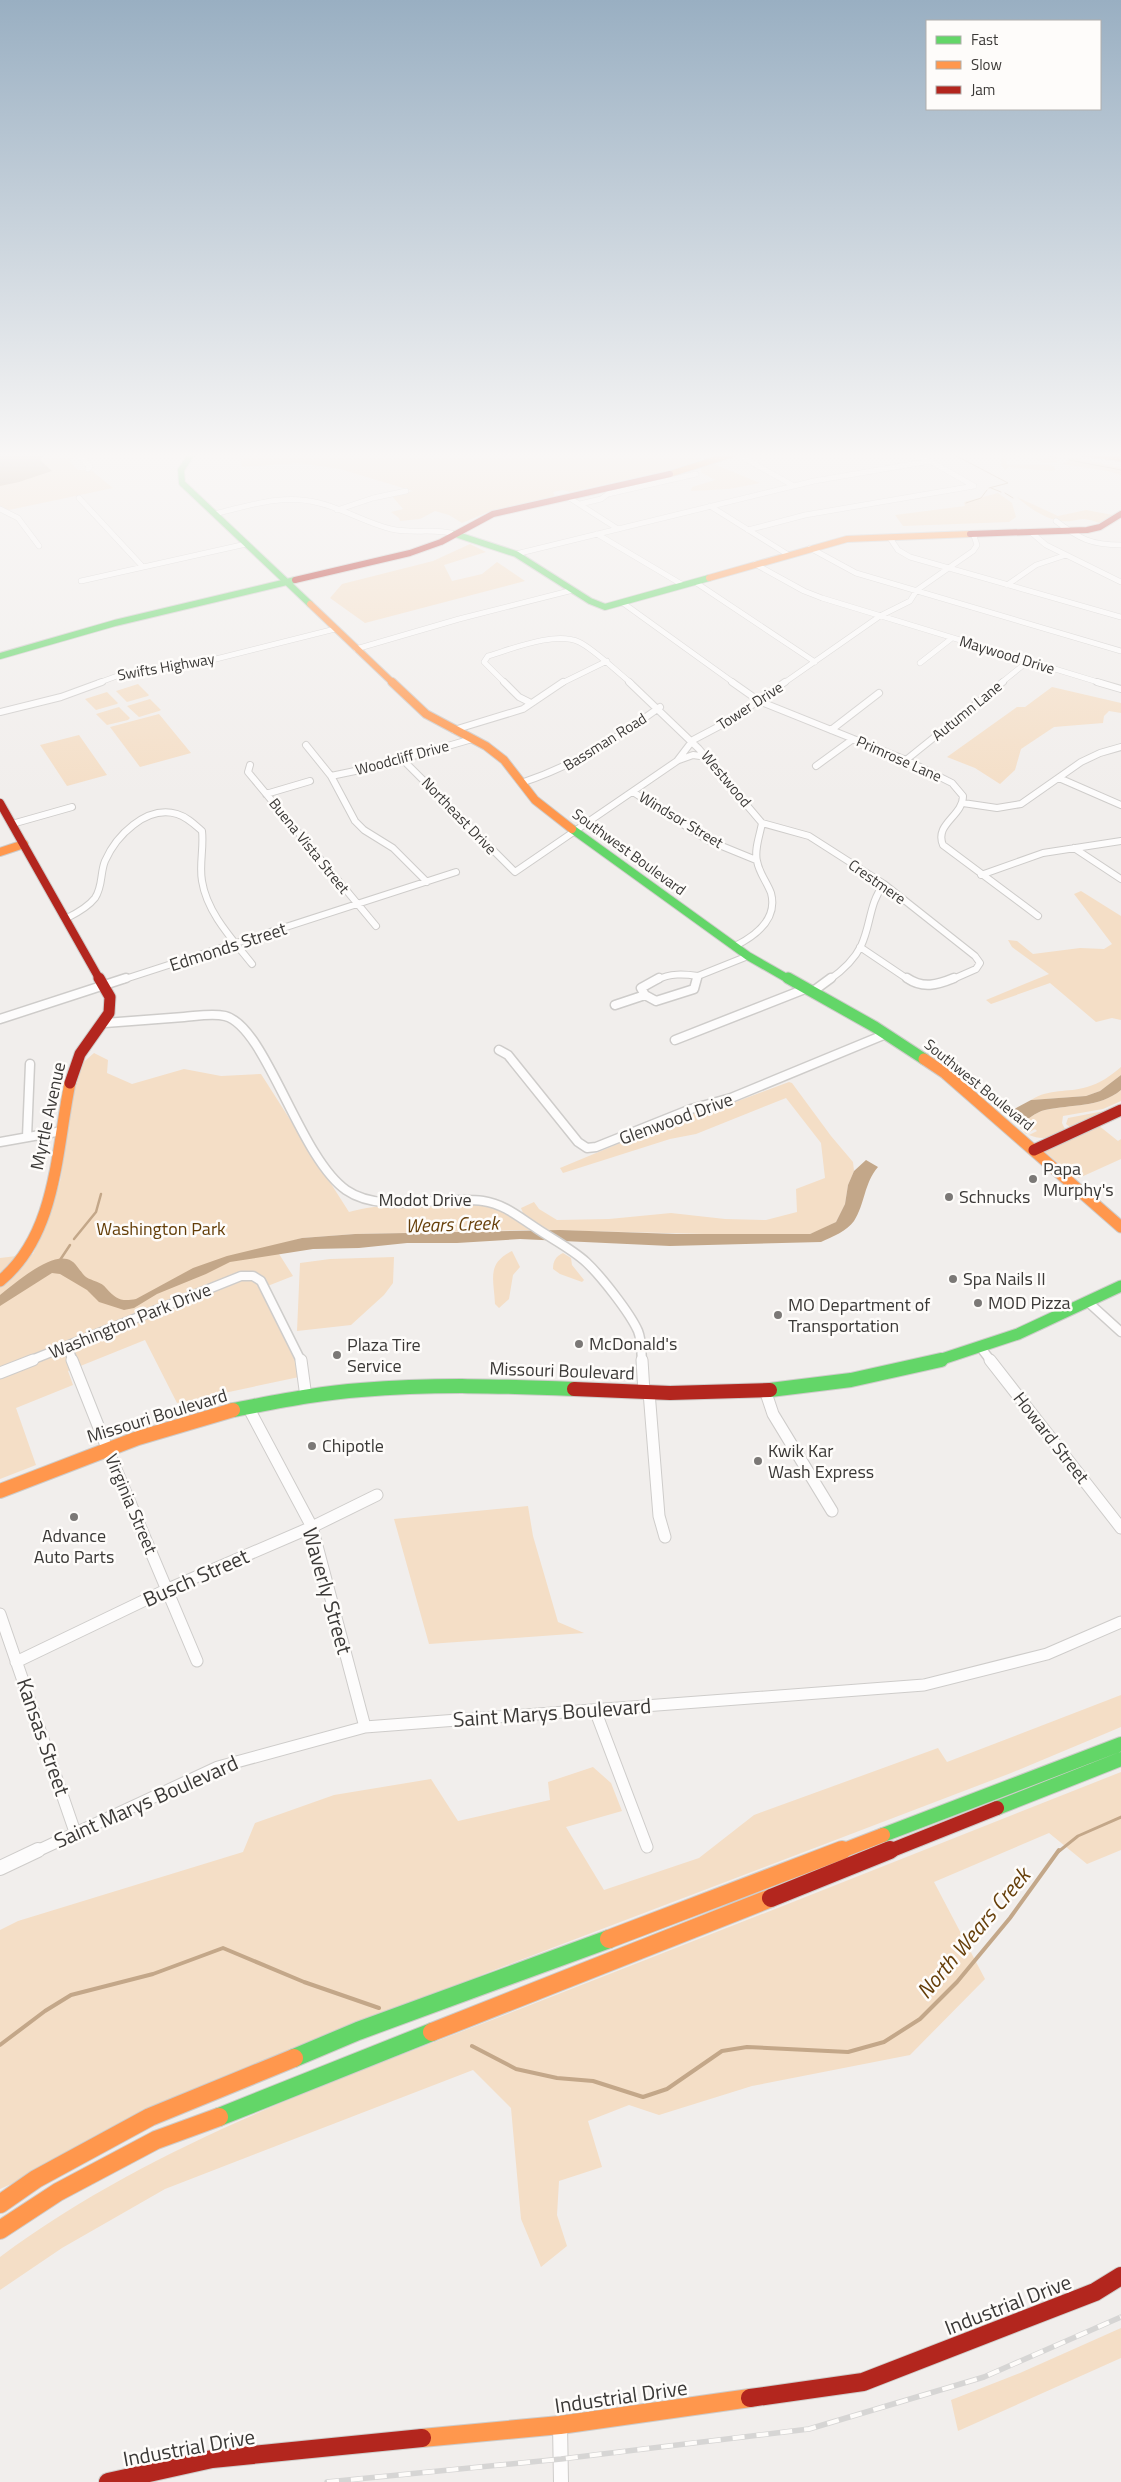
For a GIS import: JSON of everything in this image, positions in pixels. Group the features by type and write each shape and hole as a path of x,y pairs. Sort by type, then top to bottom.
{"main road":[{"name":"Southwest Boulevard","path":"271,568 426,714 472,739 504,760 535,800 574,832 748,956 886,1034 945,1073 1121,1227"},
{"path":"0,656 115,623 352,568"},
{"path":"538,568 600,606 623,603 742,568"},
{"name":"Myrtle Avenue","path":"0,803 68,918 106,986 112,1001 110,1013 105,1023 82,1050 71,1076 52,1186 42,1218 20,1263 0,1281"},
{"path":"0,852 24,844"},
{"path":"1034,1150 1121,1110"},
{"path":"1020,1138 1038,1142 1058,1139"},
{"name":"Missouri Boulevard","path":"0,1491 107,1448 175,1426 248,1407 306,1397 380,1388 463,1386 646,1392 764,1390 872,1376 982,1348 1121,1286"},
{"path":"0,2204 36,2179 150,2117 358,2031 522,1972 1121,1744"},
{"path":"0,2230 58,2192 156,2140 336,2071 1121,1760"},
{"name":"Industrial Drive","path":"108,2482 212,2458 560,2425 863,2382 1095,2292 1121,2276"}],"street":[{"path":"81,581 138,568"},
{"path":"659,568 689,584 815,662"},
{"name":"Maywood Drive","path":"762,568 804,591 1028,662 1121,688"},
{"path":"846,568 856,573 1121,651"},
{"path":"948,568 1121,617"},
{"name":"Tower Drive","path":"515,872 677,761 693,740 729,722 880,616 910,601 917,590 948,568"},
{"path":"1007,585 1032,568"},
{"path":"1092,568 1121,582"},
{"path":"356,649 459,619 573,590"},
{"name":"Primrose Lane","path":"623,603 759,701 906,760 952,783 963,796 963,803"},
{"name":"Swifts Highway","path":"0,712 61,698 128,672 200,663 335,629"},
{"name":"Westwood","path":"529,702 519,698 484,662 488,656 553,638 568,638 580,642 660,708 693,740 762,824 756,860"},
{"path":"920,663 952,638"},
{"path":"454,730 522,709 529,702 566,680 606,662"},
{"name":"Autumn Lane","path":"906,760 1028,662"},
{"path":"831,730 879,694"},
{"name":"Bassman Road","path":"521,783 554,773 578,762 660,708"},
{"name":"Woodcliff Drive","path":"331,776 403,760 472,739"},
{"path":"816,766 853,739"},
{"path":"306,745 307,749 331,776 355,821 364,830 393,848 427,882"},
{"path":"1038,916 948,850 940,838 941,831 963,803 998,808 1018,805 1029,800 1100,752 1121,748"},
{"path":"677,761 692,754 699,754 708,758"},
{"name":"Northeast Drive","path":"403,760 515,872"},
{"name":"Buena Vista Street","path":"250,765 248,772 376,926"},
{"path":"1059,778 1121,804"},
{"path":"266,794 310,781"},
{"name":"Windsor Street","path":"633,792 707,840 756,860"},
{"path":"12,824 72,808"},
{"path":"68,918 87,907 98,893 105,862 121,837 147,816 172,812 183,815 202,831 202,881 206,894 236,944 252,964"},
{"name":"Crestmere","path":"762,824 809,836 884,884 975,956 980,963 976,969 935,986 918,985 860,947"},
{"path":"982,875 1043,853 1121,841"},
{"path":"1074,848 1121,879"},
{"path":"734,946 752,938 767,922 772,909 771,896 756,860"},
{"name":"Edmonds Street","path":"0,1019 456,872"},
{"path":"675,1040 809,990 846,966 860,947 875,893 884,884"},
{"path":"698,976 694,989 656,1001 645,994 641,988 664,976 679,974 698,976 748,956"},
{"path":"616,1005 645,994"},
{"name":"Modot Drive","path":"105,1023 210,1016 230,1017 239,1023 249,1034 318,1156 339,1183 350,1192 380,1201 476,1200 501,1205 575,1254 594,1270 634,1324 640,1344 659,1516 665,1537"},
{"name":"Glenwood Drive","path":"499,1050 508,1055 578,1142 587,1148 596,1148 684,1112 745,1093 886,1034"},
{"path":"27,1138 30,1064"},
{"path":"0,1142 62,1131"},
{"name":"Washington Park Drive","path":"0,1373 241,1276 253,1276 261,1281 303,1366 306,1397"},
{"path":"1088,1302 1121,1332"},
{"name":"Virginia Street","path":"67,1346 107,1448 198,1661"},
{"name":"Howard Street","path":"982,1348 1121,1528"},
{"path":"764,1390 773,1414 832,1511"},
{"name":"Waverly Street","path":"248,1407 312,1527 365,1728"},
{"name":"Busch Street","path":"16,1662 168,1590 312,1527 377,1496"},
{"name":"Kansas Street","path":"0,1614 75,1832"},
{"name":"Saint Marys Boulevard","path":"0,1868 218,1767 365,1728 924,1685 1047,1654 1121,1622"},
{"path":"595,1710 647,1846"},
{"path":"560,2425 561,2482"}],"green space":[{"path":"406,568 445,568 452,581 482,574 490,568 506,568 525,581 365,623 330,598 342,584"},
{"path":"138,684 148,696 127,702 116,691"},
{"path":"1052,687 1121,703 1121,713 1109,711 1104,716 1103,723 1054,727 1021,749 1015,770 1000,784 975,768 947,757 1017,707 1025,707"},
{"path":"107,692 117,704 96,710 85,699"},
{"path":"150,699 161,710 139,717 127,706"},
{"path":"119,707 130,718 128,720 107,725 96,714"},
{"path":"159,714 191,753 140,767 110,727"},
{"path":"79,735 107,775 67,786 40,745"},
{"path":"1081,891 1121,916 1121,1020 1112,1018 1096,1022 1050,983 991,1004 986,1000 1049,974 1012,947 1008,940 1017,941 1033,954 1080,948 1104,949 1112,944 1074,894"},
{"name":"Washington Park","path":"94,1053 108,1060 107,1073 132,1084 184,1069 221,1076 261,1074 349,1212 399,1204 440,1202 476,1204 500,1211 530,1230 355,1234 302,1238 274,1246 293,1276 260,1289 296,1359 299,1377 177,1403 145,1340 68,1371 73,1385 16,1408 36,1465 0,1479 0,1258 33,1254 60,1182 78,1067"},
{"path":"1121,1067 1121,1075 1100,1091 1086,1096 1031,1100 1052,1092 1092,1086"},
{"path":"789,1082 792,1083 831,1136 853,1162 854,1171 848,1185 845,1204 836,1222 820,1230 810,1234 744,1235 547,1230 523,1213 521,1208 534,1202 539,1209 557,1220 609,1219 671,1213 725,1219 766,1220 797,1212 796,1189 825,1178 821,1143 786,1098 696,1134 670,1139 563,1173 560,1168 690,1114 711,1111"},
{"path":"1121,1090 1121,1101 1103,1109 1063,1116 1062,1123 1066,1131 1057,1135 1048,1138 1034,1137 1029,1135 1037,1131 1035,1129 1026,1134 1018,1125 1041,1111 1094,1103 1113,1096"},
{"path":"1121,1104 1071,1128 1066,1124 1068,1118 1104,1111"},
{"path":"1098,1125 1118,1141 1121,1139 1121,1159 1079,1178 1066,1170 1043,1150"},
{"path":"512,1251 520,1267 513,1275 509,1299 499,1308 495,1304 493,1273 498,1261"},
{"path":"563,1253 571,1258 572,1265 584,1280 582,1282 560,1274 553,1269 555,1259"},
{"path":"394,1257 393,1283 384,1295 351,1325 297,1331 300,1263 330,1259"},
{"path":"528,1506 533,1536 558,1622 584,1633 429,1644 394,1519"},
{"path":"1121,1695 1121,1727 1011,1773 484,1974 0,2189 0,1930 18,1921 243,1852 255,1823 334,1795 431,1779 458,1821 550,1800 548,1782 593,1767 611,1783 622,1811 566,1827 604,1890 699,1858 754,1815 938,1748 947,1762"},
{"path":"1121,1772 1121,1850 1087,1864 1049,1833 934,1882 985,1979 910,2055 752,2086 659,2115 629,2105 588,2121 602,2167 559,2181 557,2215 567,2246 541,2267 521,2219 511,2108 473,2070 165,2189 62,2248 0,2290 0,2257 60,2216 122,2179 186,2146 251,2116 385,2061"},
{"path":"1121,2328 1121,2358 958,2431 951,2400 1020,2373"}],"shaded area":[{"path":"1121,1075 1121,1090 1104,1100 1041,1111 1018,1125 1005,1114 1031,1100 1086,1096 1100,1091"},
{"path":"866,1160 878,1167 870,1180 858,1214 847,1228 821,1242 670,1246 520,1239 313,1249 230,1262 157,1294 134,1308 124,1310 99,1302 87,1290 60,1274 52,1273 0,1306 0,1295 31,1271 50,1261 59,1259 70,1260 86,1277 102,1284 116,1297 126,1300 136,1299 193,1268 227,1256 302,1238 355,1234 560,1230 676,1234 810,1234 836,1222 845,1204 848,1185 854,1171"}],"waterway":[{"path":"74,1239 96,1212 101,1194"},
{"path":"60,1260 70,1245"},
{"name":"North Wears Creek","path":"1058,1852 1078,1836 1121,1817"},
{"name":"North Wears Creek","path":"472,2046 516,2069 557,2078 593,2081 643,2097 667,2089 722,2051 747,2047 848,2052 884,2042 920,2019 957,1982 1010,1918 1059,1850"},
{"name":"North Wears Creek","path":"0,2045 45,2011 71,1995 153,1974 223,1948 304,1982 379,2008"}],"railway":[{"path":"327,2482 561,2459 809,2429 984,2377 1121,2317"}],"traffic: fast":[{"path":"272,568 310,604"},
{"path":"538,568 590,601 605,607 709,578"},
{"path":"0,656 115,623 295,580"},
{"path":"572,829 748,956 875,1027 924,1059"},
{"path":"770,1390 878,1375 930,1363 1018,1334 1121,1286"},
{"path":"233,1410 318,1394 391,1388 483,1386 574,1389"},
{"path":"883,1835 1121,1744"},
{"path":"997,1808 1121,1759"},
{"path":"294,2058 358,2031 609,1939"},
{"path":"219,2117 432,2032"}],"traffic: slow":[{"path":"709,578 745,568"},
{"path":"310,604 426,714 486,746 504,760 535,800 572,829"},
{"path":"0,852 24,844"},
{"path":"924,1059 945,1073 1121,1227"},
{"path":"0,1281 17,1266 29,1249 39,1228 53,1179 70,1083"},
{"path":"0,1491 138,1438 233,1410"},
{"path":"609,1939 883,1835"},
{"path":"432,2032 771,1898"},
{"path":"0,2204 36,2179 150,2117 294,2058"},
{"path":"0,2230 58,2192 156,2140 219,2117"},
{"path":"422,2438 560,2425 750,2398"}],"traffic: jam":[{"path":"295,580 347,568"},
{"path":"0,803 110,997 109,1013 106,1020 80,1054 74,1066 70,1083"},
{"path":"1034,1150 1121,1110"},
{"path":"574,1389 670,1393 770,1390"},
{"path":"771,1898 997,1808"},
{"path":"750,2398 863,2382 1095,2292 1121,2276"},
{"path":"108,2482 212,2459 422,2438"}],"place":[{"name":"Papa Murphy's","path":"1033,1179"},
{"name":"Schnucks","path":"949,1197"},
{"name":"Spa Nails II","path":"953,1279"},
{"name":"MOD Pizza","path":"978,1303"},
{"name":"MO Department of Transportation","path":"778,1315"},
{"name":"McDonald's","path":"579,1344"},
{"name":"Plaza Tire Service","path":"337,1355"},
{"name":"Chipotle","path":"312,1446"},
{"name":"Kwik Kar Wash Express","path":"758,1461"},
{"name":"Advance Auto Parts","path":"74,1517"}],"water label":[{"name":"Wears Creek","path":"452,1224"}]}
